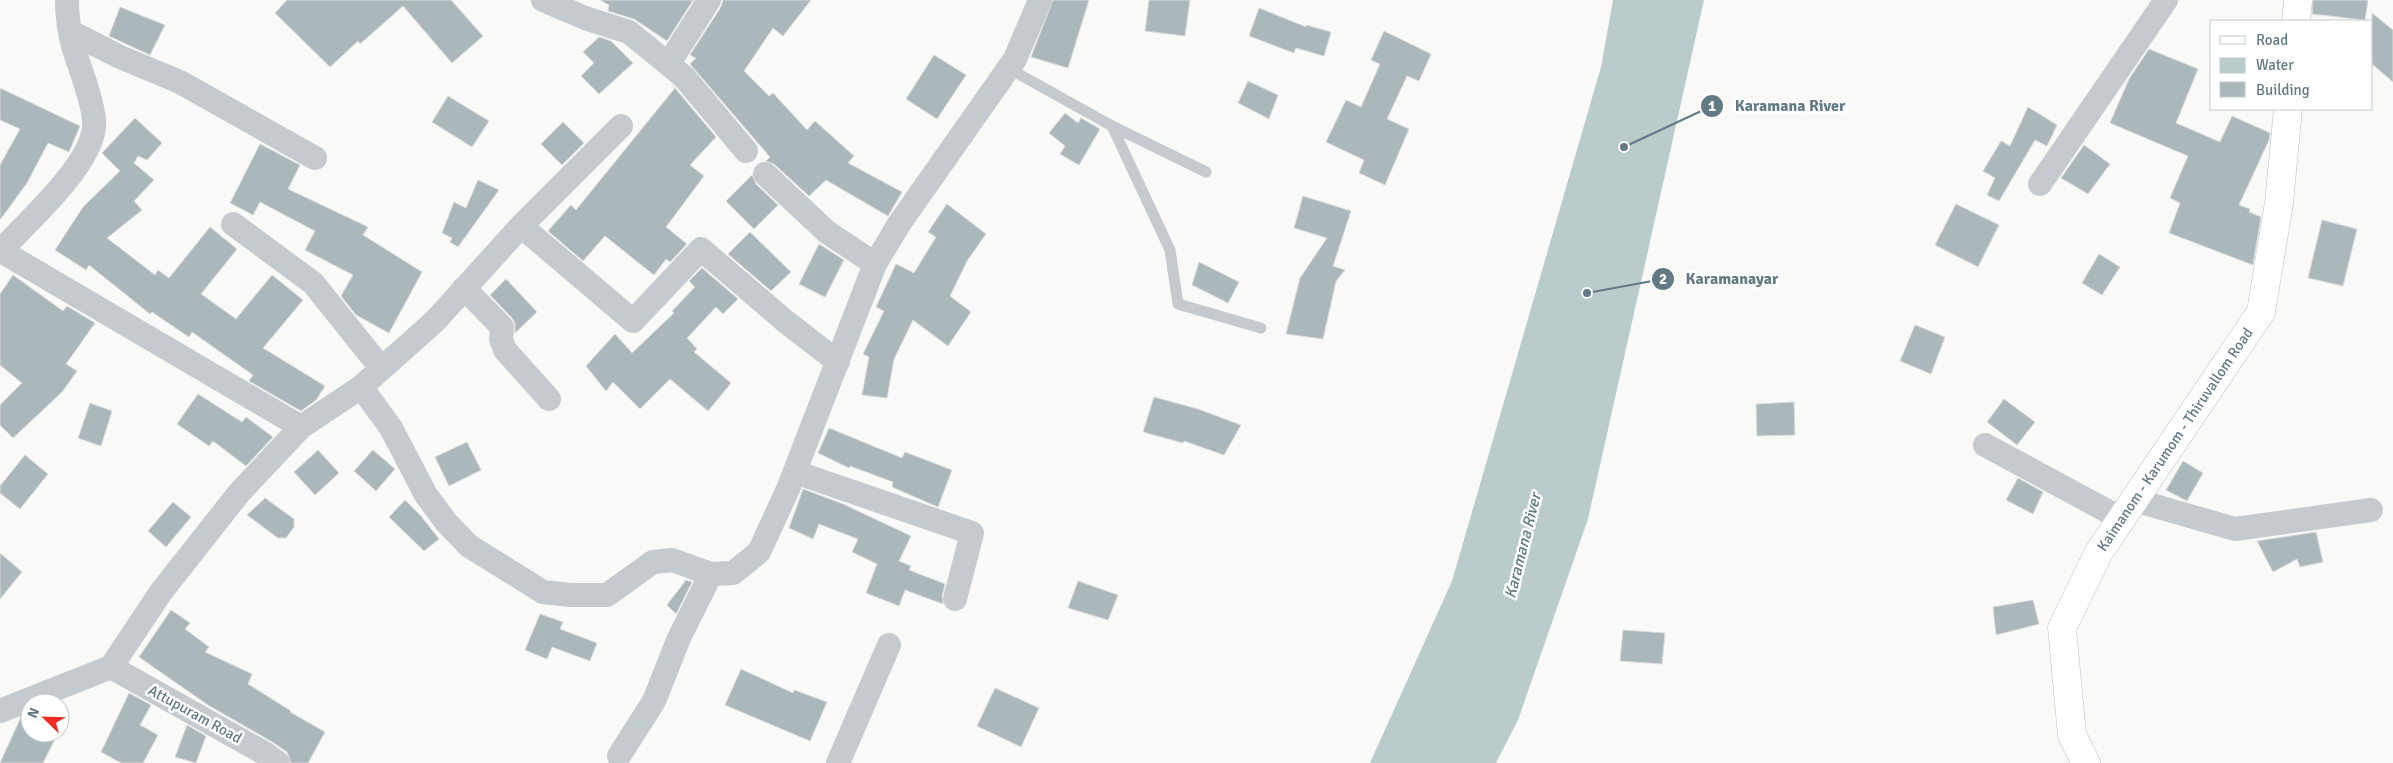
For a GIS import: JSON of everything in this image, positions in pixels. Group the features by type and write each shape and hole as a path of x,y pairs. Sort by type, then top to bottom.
{"main road":[{"path":"2296,20 2298,0"},
{"name":"Kaimanom - Karumom - Thiruvallom Road","path":"2086,763 2072,735 2062,628 2100,552 2261,312 2279,202 2288,110"}],"street":[{"path":"66,0 71,32 94,121 90,145 64,183 1,252 301,427"},
{"path":"543,0 586,18 629,32 684,77 746,151"},
{"path":"669,63 709,0"},
{"path":"361,387 391,428 426,495 446,522 469,546 543,592 570,595 607,595 654,562 672,560 711,574 733,573 759,552 795,472 875,264 898,224 1015,59 1040,0"},
{"path":"2040,184 2166,0"},
{"path":"71,32 120,57 180,82 314,158"},
{"path":"0,711 111,667 161,592 185,561 239,493 301,427 361,387 434,321 521,226 621,126"},
{"path":"764,174 827,232 875,264"},
{"path":"233,224 312,283 381,368"},
{"path":"521,226 633,321 702,249 785,321 838,362"},
{"path":"464,288 502,327 501,339 505,350 549,400"},
{"path":"1985,446 2128,509 2235,529 2371,510"},
{"path":"795,472 972,532 955,599"},
{"path":"619,756 654,701 679,638 711,574"},
{"path":"838,763 889,645"},
{"name":"Attupuram Road","path":"111,667 259,749 278,763"}],"lane":[{"path":"1008,68 1112,126 1206,172"},
{"path":"1112,126 1170,250 1178,304 1261,328"}],"water":[{"path":"1613,0 1704,0 1588,519 1518,720 1496,763 1370,763 1452,581 1601,67"}],"building":[{"path":"287,0 451,0 483,36 452,63 403,6 360,44 358,41 330,67 275,13"},
{"path":"600,0 693,0 667,41 634,19 608,11 609,5"},
{"path":"723,0 811,0 783,36 773,28 744,71 769,96 773,93 807,130 815,121 854,156 848,163 902,192 888,216 826,180 809,196 774,164 766,161 770,157 690,64 696,58 690,55 721,7"},
{"path":"1053,0 1089,0 1068,68 1031,57"},
{"path":"1149,0 1190,0 1185,36 1145,31"},
{"path":"2313,0 2368,0 2365,20 2312,14"},
{"path":"120,7 165,25 150,55 109,36"},
{"path":"1259,8 1306,27 1306,25 1331,32 1324,56 1296,48 1294,53 1249,36"},
{"path":"2372,13 2393,30 2393,82 2373,65"},
{"path":"1384,31 1431,54 1419,81 1407,76 1387,119 1409,129 1385,185 1359,173 1364,160 1326,142 1346,100 1361,107 1380,64 1371,60"},
{"path":"599,37 611,41 633,63 599,94 581,76 594,63 583,52"},
{"path":"2149,49 2198,69 2176,123 2220,142 2232,116 2270,133 2269,140 2239,205 2250,209 2249,212 2261,217 2253,265 2169,233 2180,203 2170,198 2188,156 2110,123 2129,79"},
{"path":"934,55 966,75 937,119 906,99"},
{"path":"1248,81 1278,95 1269,119 1238,103"},
{"path":"0,88 80,126 69,152 48,143 27,183 0,220 0,165 20,129 0,120"},
{"path":"675,88 716,137 690,165 704,176 666,227 687,244 670,262 666,259 654,275 605,236 583,261 548,231 571,205 576,210"},
{"path":"448,96 489,121 472,147 432,122"},
{"path":"2028,107 2057,125 2047,146 2035,140 1999,201 1987,195 1995,178 1983,171 2001,141 2010,146"},
{"path":"1065,113 1078,123 1081,118 1100,129 1079,165 1060,154 1065,146 1049,133"},
{"path":"135,118 162,143 147,160 138,156 134,163 154,180 134,201 142,210 107,238 155,275 158,270 169,278 210,227 237,249 201,294 236,319 272,275 303,300 263,348 325,386 316,400 301,411 249,381 253,375 192,332 189,337 152,312 150,314 89,265 86,270 55,250 83,207 120,171 102,153"},
{"path":"563,122 584,143 562,165 541,144"},
{"path":"260,144 300,165 288,189 368,227 363,235 422,272 389,333 356,315 341,296 353,275 305,250 315,231 260,202 253,215 230,203"},
{"path":"2084,145 2110,164 2088,194 2061,178"},
{"path":"752,175 756,184 778,205 754,229 726,201"},
{"path":"478,180 499,190 458,247 450,242 452,238 442,233 454,202 466,208"},
{"path":"1303,196 1351,211 1333,266 1345,270 1336,281 1323,339 1286,334 1300,278 1327,238 1294,228"},
{"path":"947,204 986,234 967,261 950,296 971,312 948,346 913,320 894,359 887,398 862,395 869,357 863,354 884,311 876,307 896,264 914,273 936,237 928,232"},
{"path":"1956,204 1999,225 1978,267 1935,245"},
{"path":"2322,220 2357,229 2343,286 2308,278"},
{"path":"750,232 791,272 771,291 728,254"},
{"path":"819,244 844,260 825,297 799,284"},
{"path":"2099,254 2120,267 2102,295 2082,283"},
{"path":"1199,262 1239,282 1228,303 1192,285"},
{"path":"702,268 738,299 723,314 716,307 687,338 697,349 694,352 731,383 708,411 670,379 640,409 613,382 606,391 586,366 615,334 632,353 674,313 672,311 695,287 689,281"},
{"path":"13,275 63,311 67,306 95,323 66,364 77,371 62,392 13,438 0,425 0,405 22,383 0,365 0,294"},
{"path":"506,279 537,312 515,333 515,323 512,318 490,295"},
{"path":"1915,325 1945,337 1931,374 1900,361"},
{"path":"198,394 242,422 246,417 273,437 246,466 213,441 209,446 177,424"},
{"path":"1154,397 1198,409 1241,425 1224,455 1184,441 1183,443 1143,432"},
{"path":"2004,399 2035,422 2017,445 1987,422"},
{"path":"1794,402 1795,435 1757,436 1756,404"},
{"path":"90,403 112,411 101,446 78,438"},
{"path":"829,428 902,458 905,452 952,470 938,507 892,487 893,482 850,466 849,468 818,453"},
{"path":"467,442 481,470 449,486 435,457"},
{"path":"318,450 339,473 315,495 294,472"},
{"path":"373,450 395,469 376,491 354,471"},
{"path":"25,455 48,474 20,509 0,493 0,486"},
{"path":"2183,461 2203,473 2187,501 2166,490"},
{"path":"2018,478 2043,492 2033,514 2006,500"},
{"path":"803,489 843,504 911,536 899,561 911,566 909,570 945,584 942,596 943,604 905,590 899,606 866,593 877,564 852,552 858,539 819,524 813,539 789,528"},
{"path":"265,498 294,519 294,527 286,538 278,538 247,515"},
{"path":"405,500 421,516 439,539 424,551 389,517"},
{"path":"173,502 191,517 166,547 148,531"},
{"path":"2316,532 2323,562 2300,567 2297,559 2273,572 2257,541"},
{"path":"0,553 22,572 0,599"},
{"path":"686,580 692,582 676,614 667,605"},
{"path":"1078,581 1118,595 1108,620 1068,608"},
{"path":"2033,600 2039,624 1996,635 1993,607"},
{"path":"171,610 190,623 185,629 209,647 205,652 252,674 248,684 290,712 325,732 308,763 291,763 287,752 208,705 139,657"},
{"path":"540,614 563,622 560,629 597,643 590,661 552,647 547,659 525,650"},
{"path":"1623,630 1665,633 1662,664 1620,661"},
{"path":"741,669 793,693 794,690 827,702 810,741 725,705"},
{"path":"995,688 1039,708 1021,747 977,726"},
{"path":"129,693 151,705 140,725 158,735 143,763 121,763 101,752"},
{"path":"20,719 20,743 53,743 43,763 0,763"},
{"path":"187,725 206,736 196,763 175,757"}],"place":[{"name":"Karamana River","path":"1624,147"},
{"name":"Karamanayar","path":"1587,293"}]}
